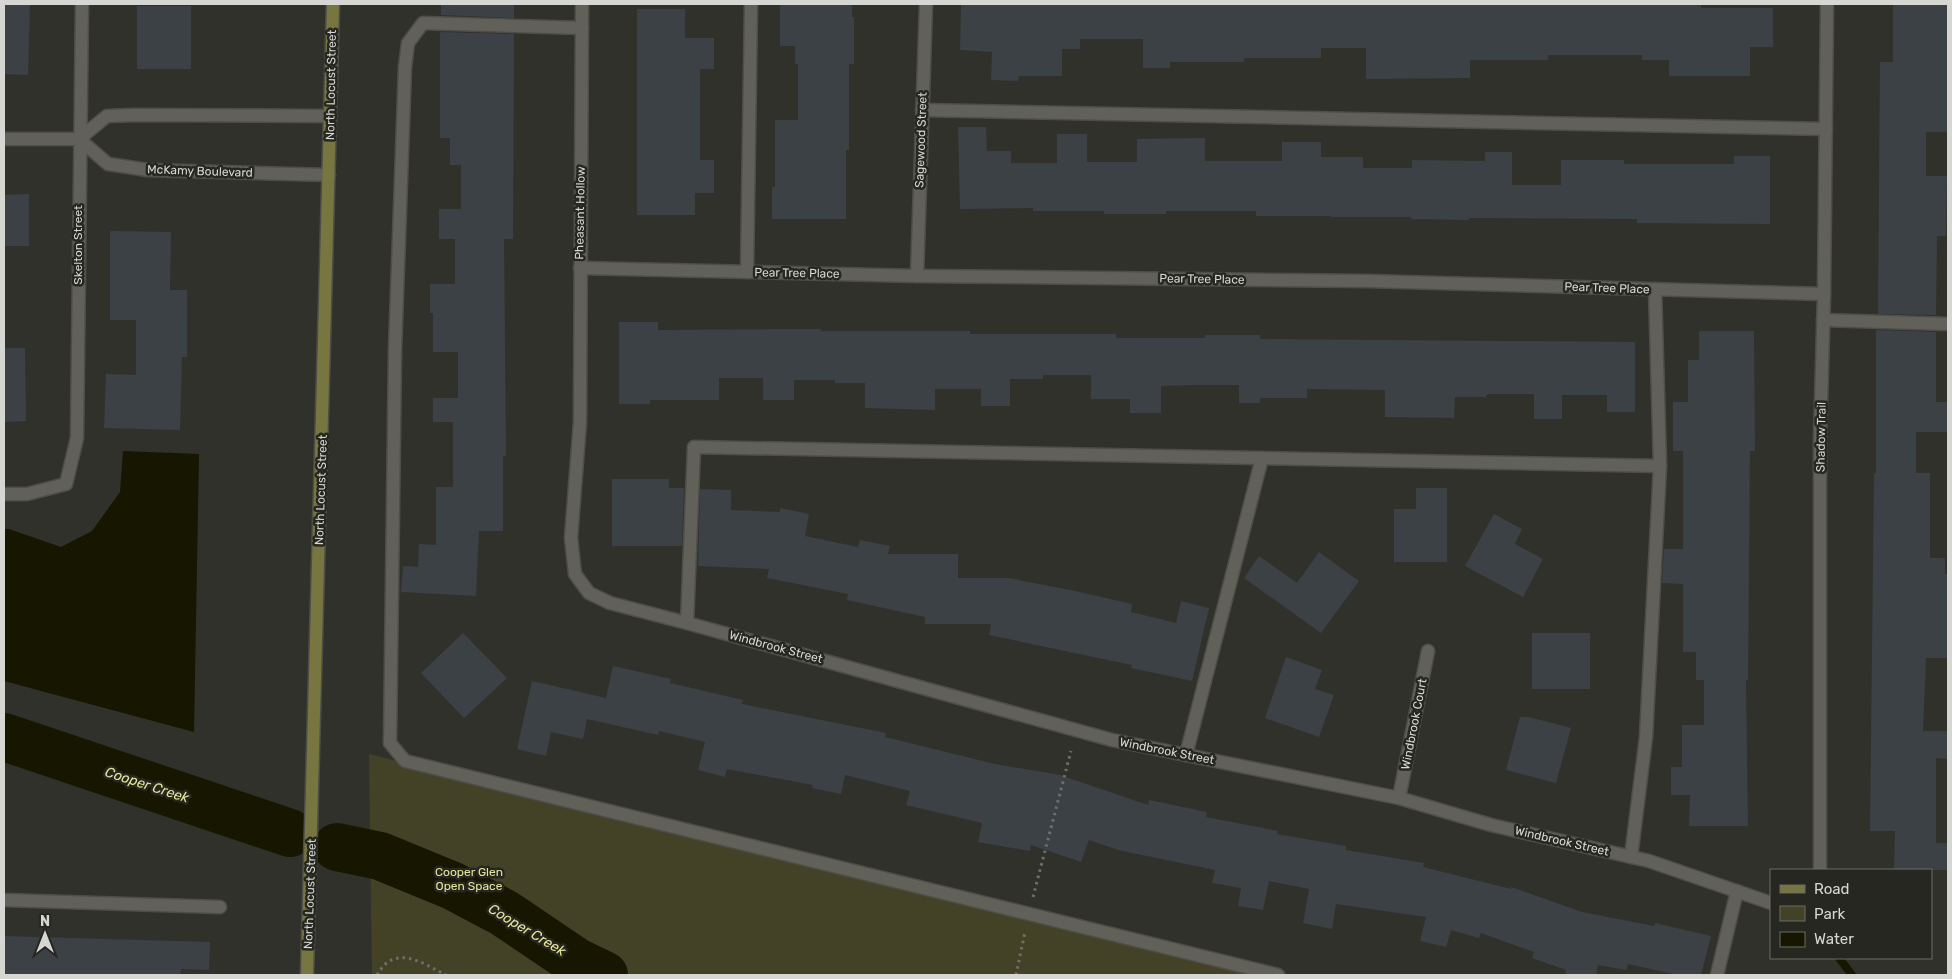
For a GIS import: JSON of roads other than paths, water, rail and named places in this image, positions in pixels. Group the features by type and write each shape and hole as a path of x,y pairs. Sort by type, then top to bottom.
{"main road":[{"name":"North Locust Street","path":"308,975 333,4"}],"street":[{"name":"Skelton Street","path":"4,494 27,494 66,484 77,438 82,4"},
{"name":"Pheasant Hollow","path":"575,574 571,538 580,422 582,4"},
{"path":"747,272 751,4"},
{"name":"Sagewood Street","path":"916,276 926,4"},
{"name":"Shadow Trail","path":"1820,869 1820,440 1824,294 1827,4"},
{"path":"582,28 422,23 408,43 405,67 395,350 390,743 405,761 1278,975"},
{"path":"922,110 1826,129"},
{"path":"4,139 79,139 107,116 330,116"},
{"name":"McKamy Boulevard","path":"79,139 108,164 148,170 329,175"},
{"name":"Pear Tree Place","path":"580,268 916,276 1368,281 1824,294"},
{"path":"1631,857 1646,737 1660,466 1655,289"},
{"path":"1823,320 1948,324"},
{"path":"687,623 694,448 1660,466"},
{"path":"1186,755 1262,458"},
{"name":"Windbrook Street","path":"575,574 589,593 610,604 687,623 1102,738 1400,798 1491,825 1649,861 1770,903"},
{"name":"Windbrook Court","path":"1400,798 1428,651"},
{"path":"1717,975 1737,891"},
{"path":"4,900 220,907"}],"water":[{"path":"123,451 199,454 194,732 4,681 4,529 9,529 61,547 92,531 120,492"}],"waterway":[{"name":"Cooper Creek","path":"4,737 290,833"},
{"name":"Cooper Creek","path":"337,847 380,856 453,886 504,913 575,961 604,975"},
{"path":"1840,959 1852,975"}],"park label":[{"name":"Cooper Glen Open Space","path":"469,879"}]}
